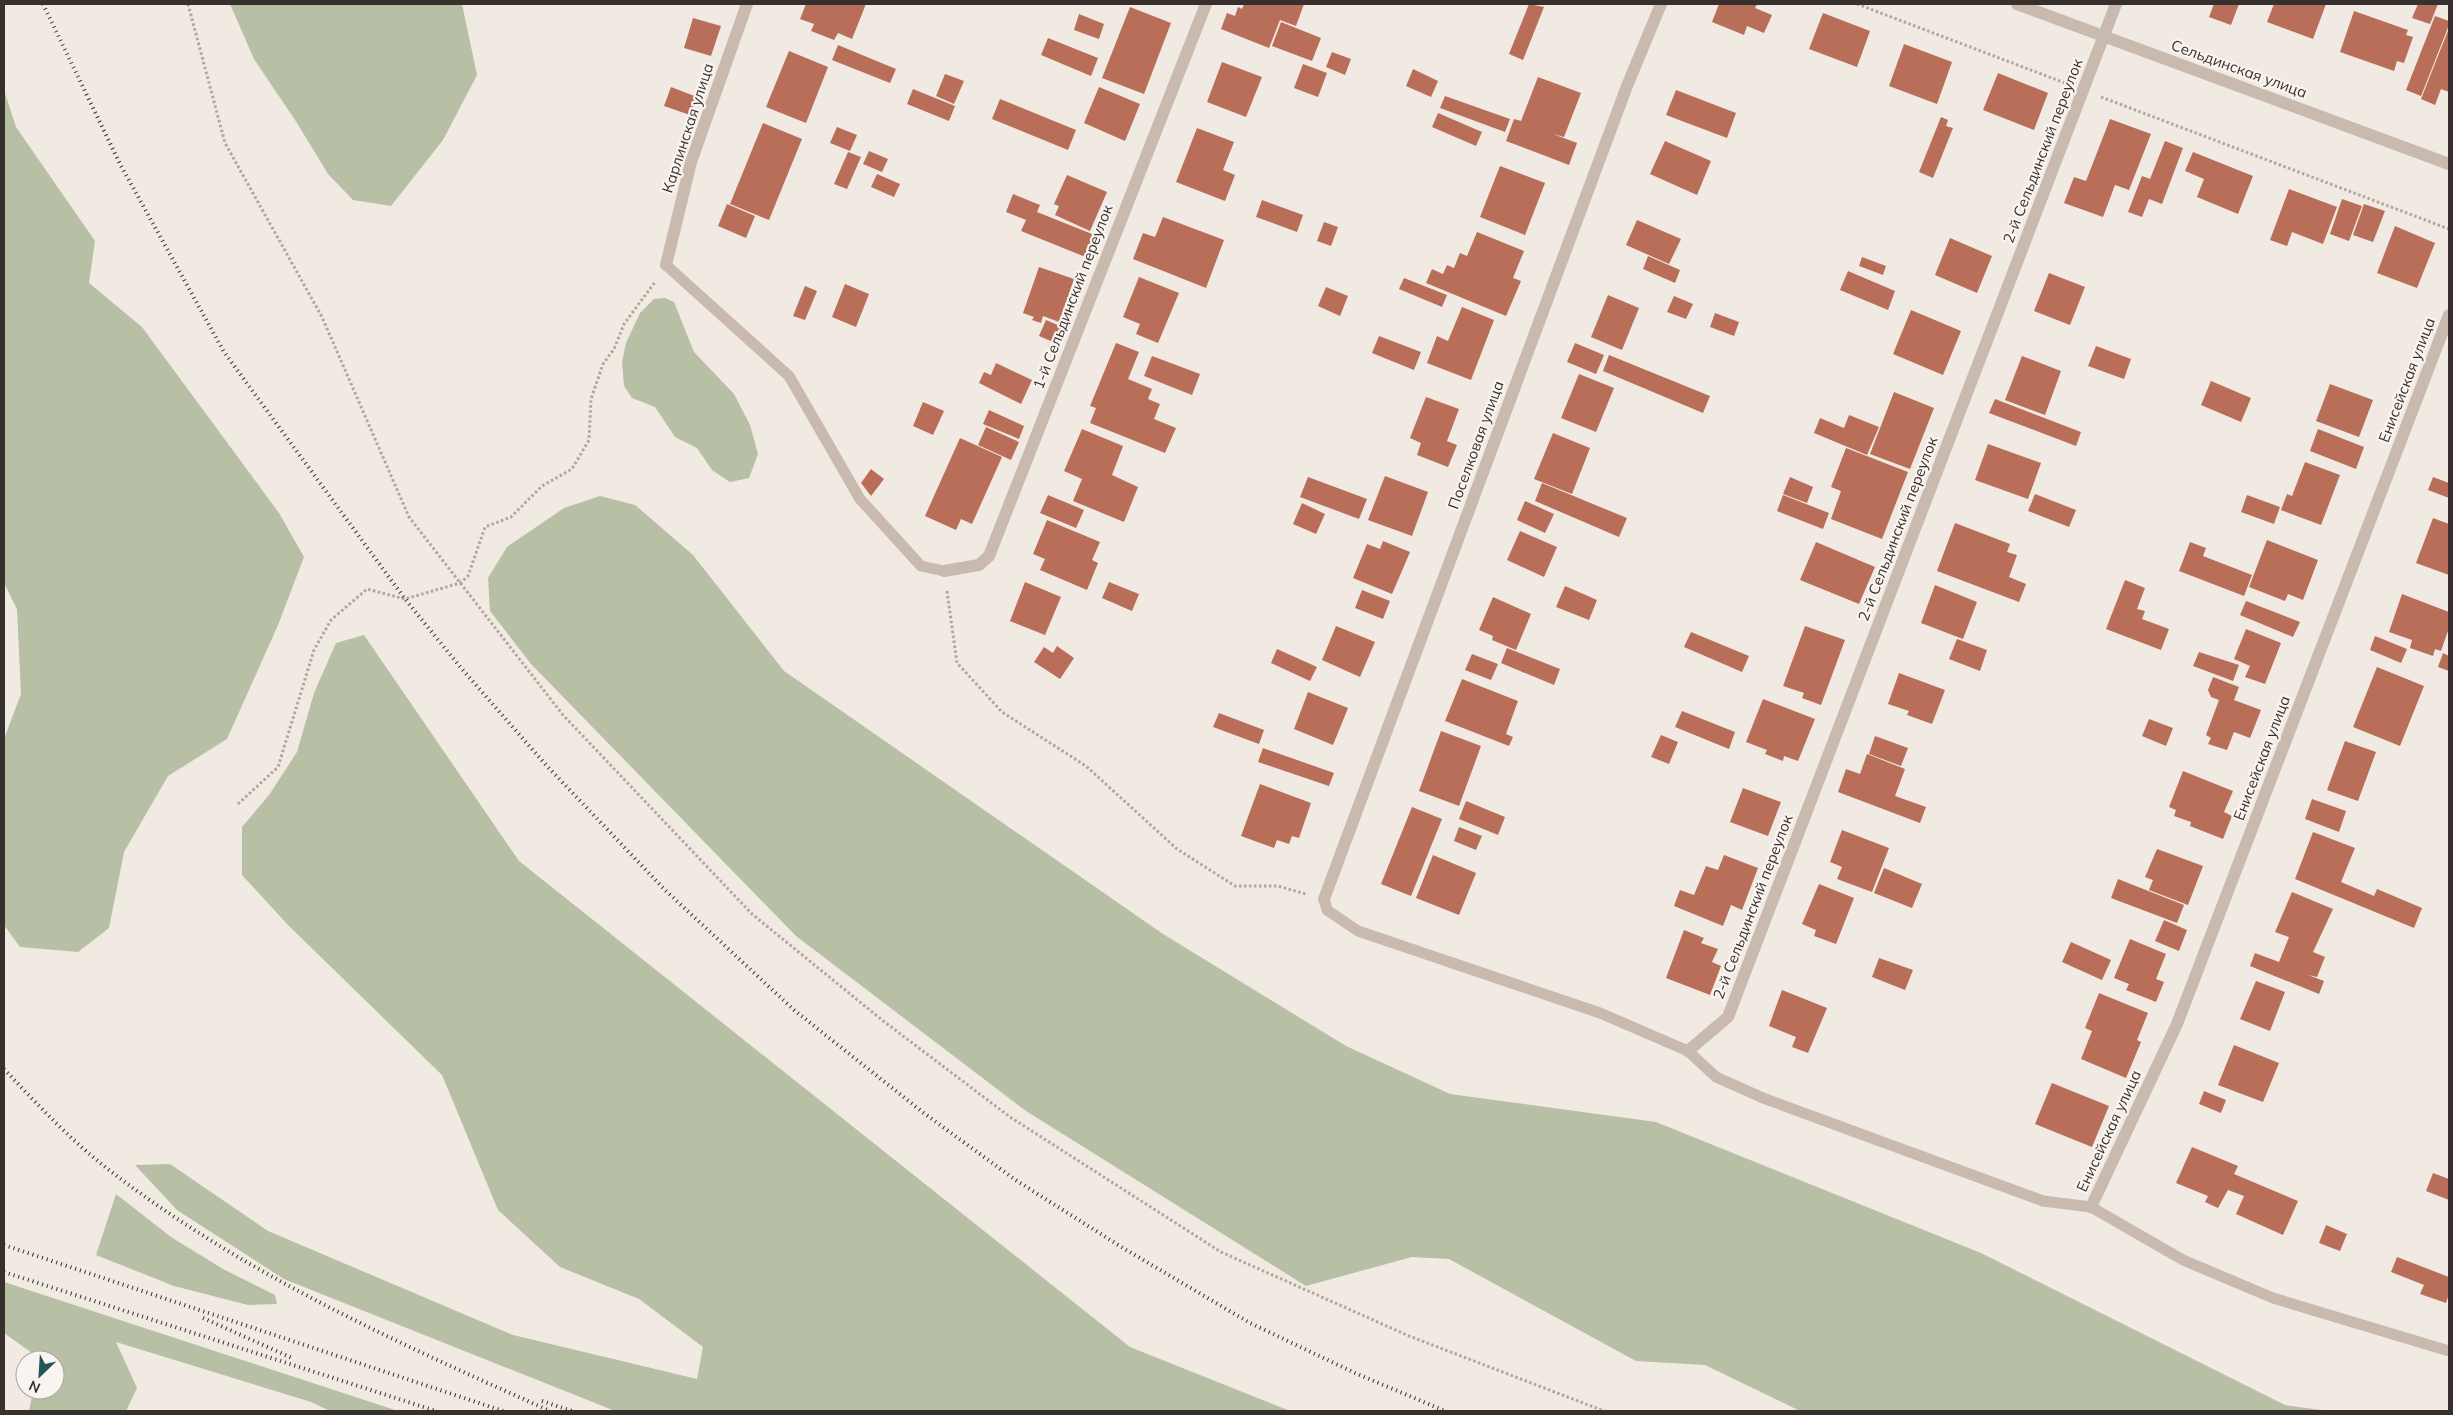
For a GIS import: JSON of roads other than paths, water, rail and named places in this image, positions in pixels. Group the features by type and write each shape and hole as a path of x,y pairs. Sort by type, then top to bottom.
{"street":[{"name":"Карлинская улица","path":"666,265 691,162 747,4"},
{"name":"1-й Сельдинский переулок","path":"944,571 979,565 989,556 1206,4"},
{"name":"Поселковая улица","path":"1324,899 1624,96 1661,4"},
{"name":"Сельдинская улица","path":"2017,4 2449,164"},
{"name":"2-й Сельдинский переулок","path":"1688,1051 1728,1017 2116,4"},
{"name":"Енисейская улица","path":"2091,1207 2177,1024 2449,315"}],"lane":[{"path":"666,265 789,376 860,500 921,566 944,571"},
{"path":"1324,899 1327,910 1358,931 1600,1013 1688,1051 1716,1077 1762,1098 2044,1201 2091,1207 2183,1260 2273,1298 2449,1351"}],"railway":[{"path":"43,4 120,164 224,352 405,599 461,668 546,765 665,890 794,1010 925,1114 1017,1181 1123,1248 1250,1323 1355,1373 1445,1411"},
{"path":"4,1069 56,1123 98,1161 164,1210 216,1244 324,1305 380,1333 550,1411"},
{"path":"4,1245 503,1411"},
{"path":"4,1272 436,1411"},
{"path":"203,1318 292,1358"},
{"path":"542,1401 572,1411"}]}
